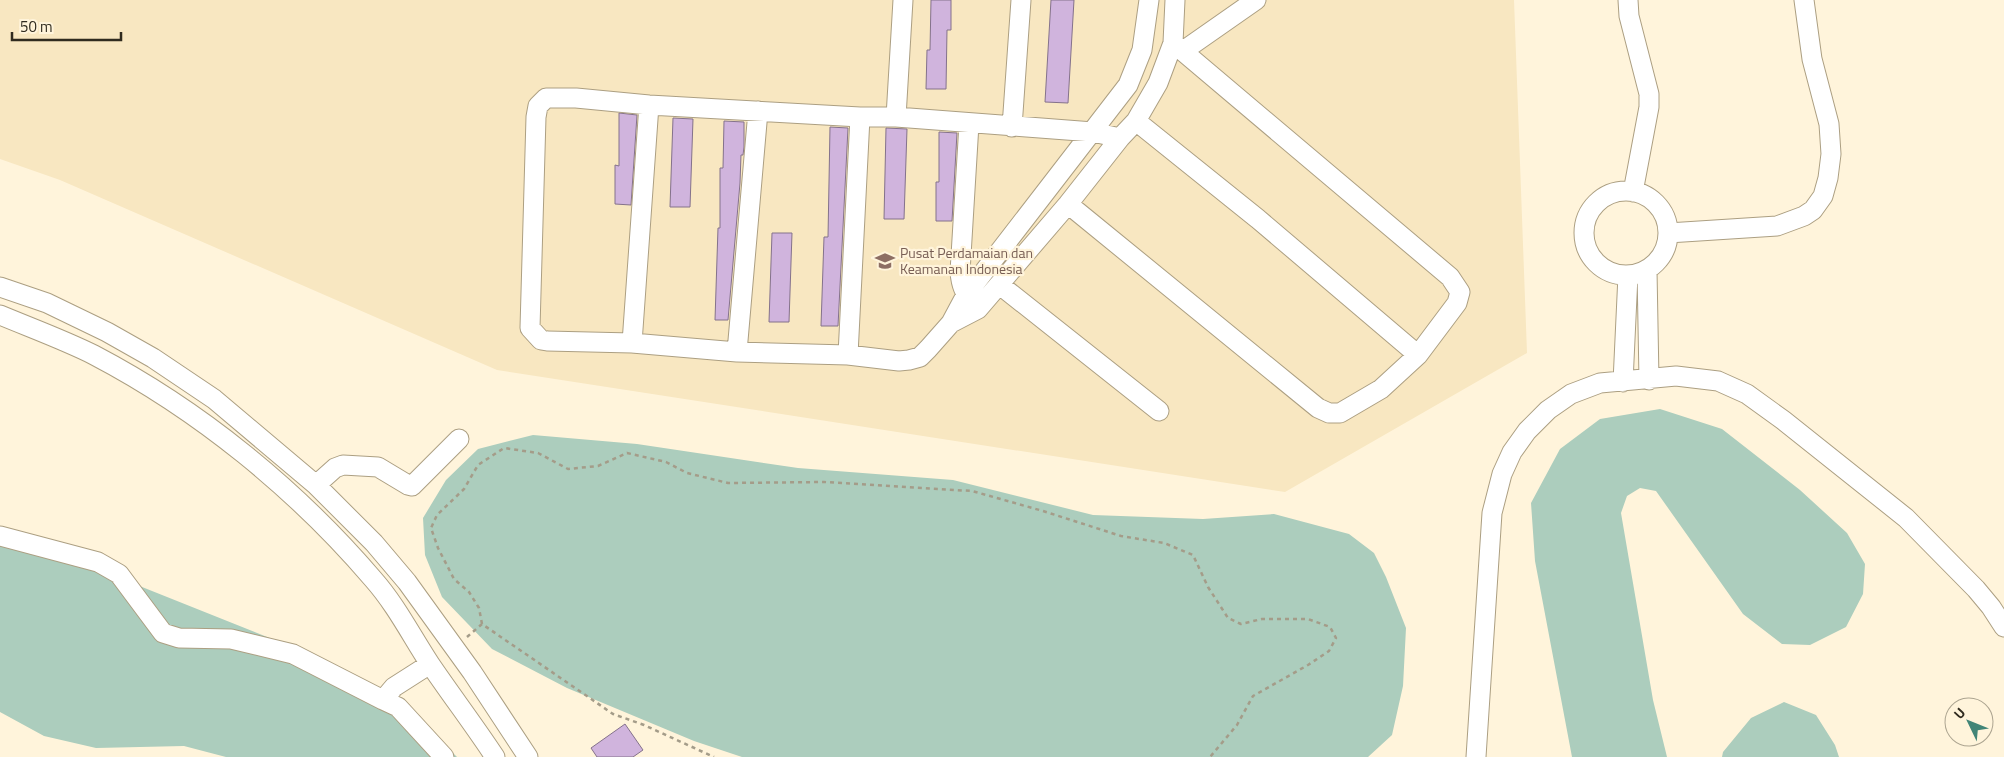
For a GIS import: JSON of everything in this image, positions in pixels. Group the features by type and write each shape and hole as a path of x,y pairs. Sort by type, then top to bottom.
{"street":[{"path":"896,117 903,0"},
{"path":"1012,127 1021,0"},
{"path":"1120,138 1093,132 896,117 860,117 649,105 576,98 546,98 538,106 536,117 530,328 541,340 546,341 632,343 737,352 848,355 899,361 920,357 972,302 1093,132 1120,98 1136,69 1142,50 1149,0"},
{"path":"1068,204 1318,408 1329,413 1340,413 1351,408 1381,389 1418,355 1457,303 1460,292 1457,285 1443,270 1178,47 1175,0"},
{"path":"972,302 1000,285 1136,121 1178,47 1256,0"},
{"path":"1628,0 1629,16 1650,94 1633,192"},
{"path":"1668,233 1777,226 1804,216 1813,210 1823,196 1828,178 1831,154 1829,124 1812,59 1804,0"},
{"path":"632,343 649,105"},
{"path":"737,352 758,111"},
{"path":"848,355 860,117"},
{"path":"1136,121 1258,220 1418,355"},
{"path":"969,124 960,272 961,283 972,302"},
{"path":"1618,192 1633,192 1647,197 1658,206 1665,219 1668,233 1665,248 1658,260 1647,270 1628,276 1612,273 1599,266 1589,254 1584,239 1585,223 1592,209 1603,198 1618,192"},
{"path":"1647,270 1649,380"},
{"path":"1622,382 1628,276"},
{"path":"1000,285 1159,411"},
{"path":"0,287 47,303 107,332 153,358 214,399 316,485 374,543 407,582 455,648 528,757"},
{"path":"0,315 93,355 128,374 191,415 256,464 297,499 338,540 374,580 399,612 430,664 469,717 494,757"},
{"path":"1476,757 1492,513 1502,474 1512,452 1522,438 1548,410 1571,394 1600,383 1649,380 1676,376 1705,378 1732,386 1759,402 1906,518 1976,590 1991,607 2004,627"},
{"path":"316,485 335,468 351,465 378,467 412,486 459,439"},
{"path":"0,536 98,562 119,574 163,632 179,638 231,639 293,654 398,708 444,757"},
{"path":"383,700 394,687 430,664"}],"path":[{"path":"714,757 644,725 613,714 482,624 479,608 469,592 454,579 438,548 431,528 437,515 464,489 478,465 504,448 538,454 568,469 598,466 628,453 666,462 687,473 728,483 824,482 972,491 1121,536 1164,543 1193,555 1208,587 1228,618 1241,624 1262,619 1308,619 1330,627 1336,638 1329,651 1252,696 1237,725 1210,757"},
{"path":"455,648 482,624"}],"shaded area":[{"name":"Pusat Perdamaian dan Keamanan Indonesia","path":"0,0 1514,0 1527,353 1285,492 497,370 60,180 0,159"}],"green space":[{"path":"1660,409 1722,429 1800,490 1847,533 1865,564 1863,594 1846,627 1810,645 1782,644 1743,614 1656,491 1640,488 1627,496 1621,513 1653,700 1667,757 1572,757 1535,561 1531,503 1560,449 1600,419"},
{"path":"533,435 637,444 798,468 953,480 1093,515 1203,519 1274,514 1349,534 1374,553 1386,577 1406,628 1403,686 1392,735 1368,757 742,757 694,741 567,688 492,649 442,597 425,555 423,518 446,480 478,449"},
{"path":"0,540 127,581 327,661 398,698 457,757 226,757 184,746 96,748 44,736 0,712"},
{"path":"1784,702 1816,715 1835,745 1839,757 1722,757 1723,752 1751,718"}],"building":[{"path":"931,0 951,0 951,30 947,30 946,89 926,89 927,50 930,50"},
{"path":"1051,0 1074,0 1068,103 1045,102"},
{"path":"619,113 637,115 631,205 615,204 615,165 619,166"},
{"path":"673,118 693,119 690,207 670,207"},
{"path":"724,121 744,122 744,147 743,155 741,155 728,320 715,320 718,228 720,228 720,168 723,168"},
{"path":"830,127 848,128 838,326 821,326 824,237 828,237"},
{"path":"886,128 907,129 904,219 884,219"},
{"path":"939,132 957,133 952,221 936,221 936,182 939,182"},
{"path":"772,233 792,233 789,322 769,322"},
{"path":"625,724 643,750 633,757 597,757 591,748"}],"place":[{"name":"Pusat Perdamaian dan Keamanan Indonesia","path":"885,261"}]}
